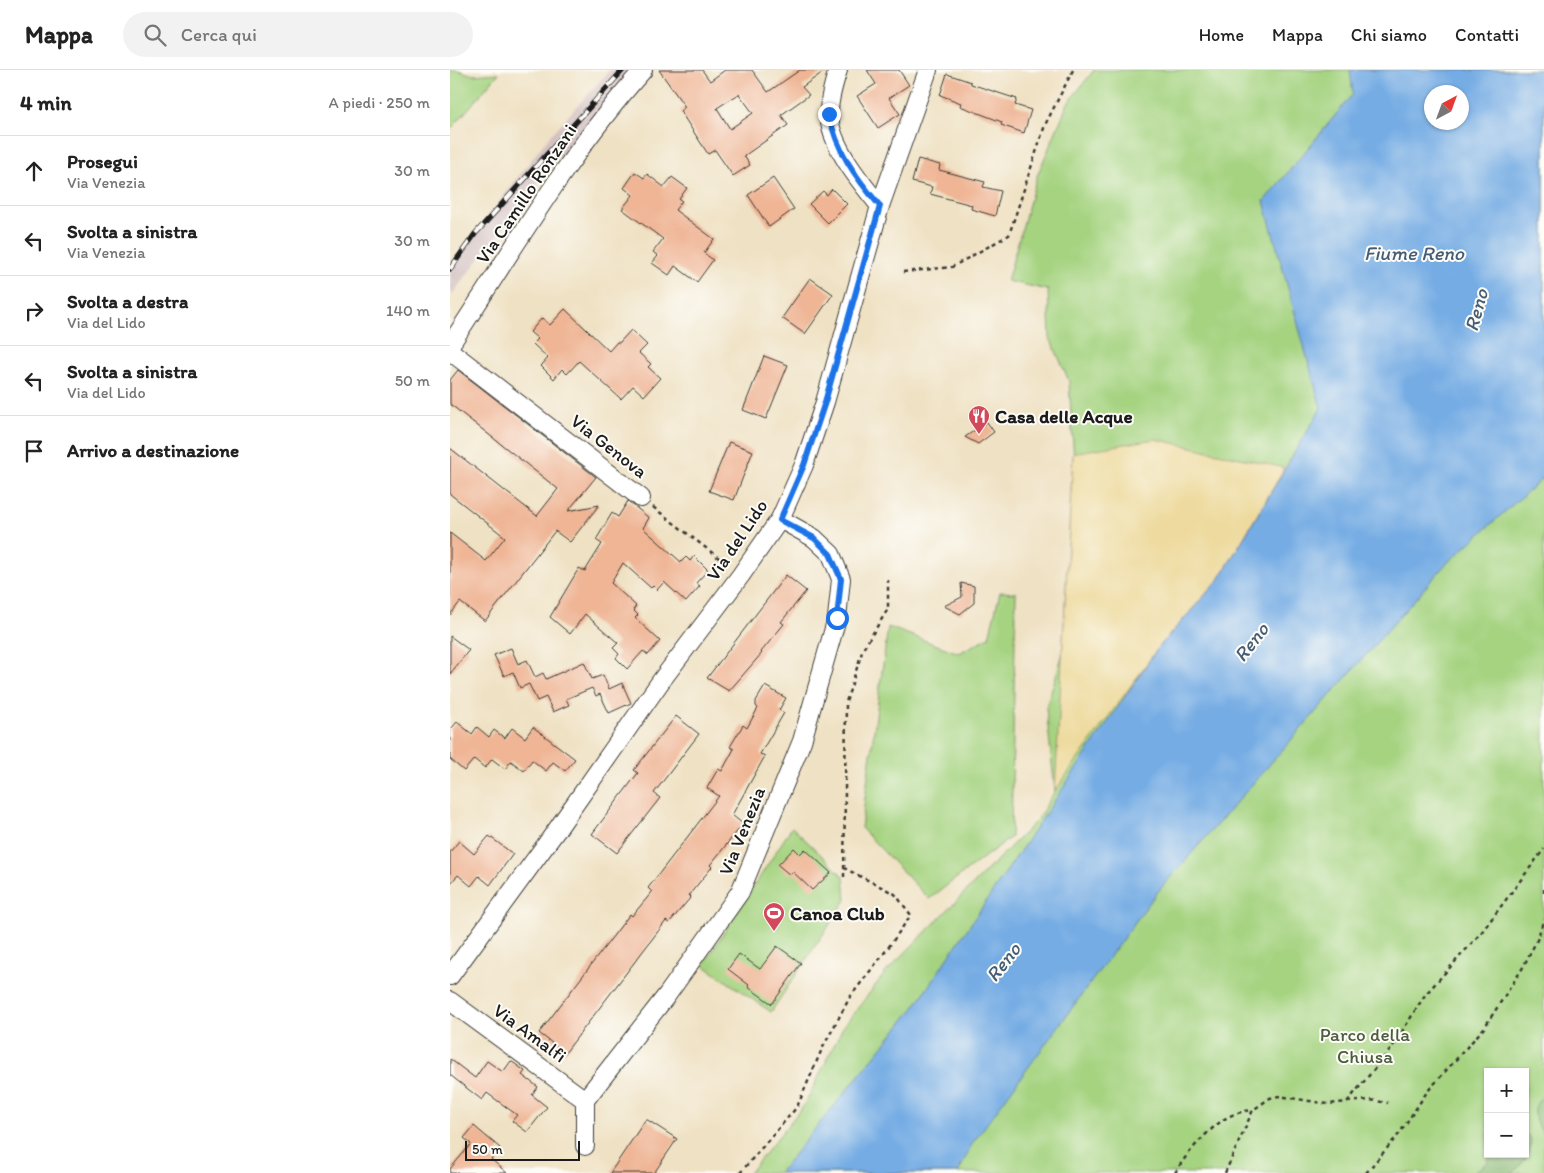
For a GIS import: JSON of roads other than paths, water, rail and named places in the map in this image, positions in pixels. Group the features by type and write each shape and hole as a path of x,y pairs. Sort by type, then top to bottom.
{"street":[{"name":"Via Camillo Ronzani","path":"450,345 570,162 622,94 643,70"},
{"path":"838,70 829,114 832,130 856,178 880,206"},
{"name":"Via del Lido","path":"450,976 556,831 661,681 780,520 804,465 825,402 880,206 928,70"},
{"name":"Via Genova","path":"450,351 641,498"},
{"name":"Via Venezia","path":"585,1100 667,995 740,892 802,741 837,618 841,579 830,554 814,538 780,520"},
{"name":"Via Amalfi","path":"450,1001 585,1100"},
{"path":"585,1100 585,1146"}],"water":[{"name":"Fiume Reno","path":"1350,70 1544,70 1544,477 1445,565 1155,895 972,1144 958,1173 779,1173 913,1009 1158,648 1220,578 1321,408 1264,201 1353,94"}],"railway":[{"path":"450,269 475,234 623,70"}],"place":[{"name":"Casa delle Acque","path":"979,435"},
{"name":"Canoa Club","path":"774,932"}],"water label":[{"name":"Reno","path":"1476,310"},
{"name":"Reno","path":"1251,642"},
{"name":"Reno","path":"1003,962"}],"park label":[{"name":"Parco della Chiusa","path":"1365,1045"}]}
